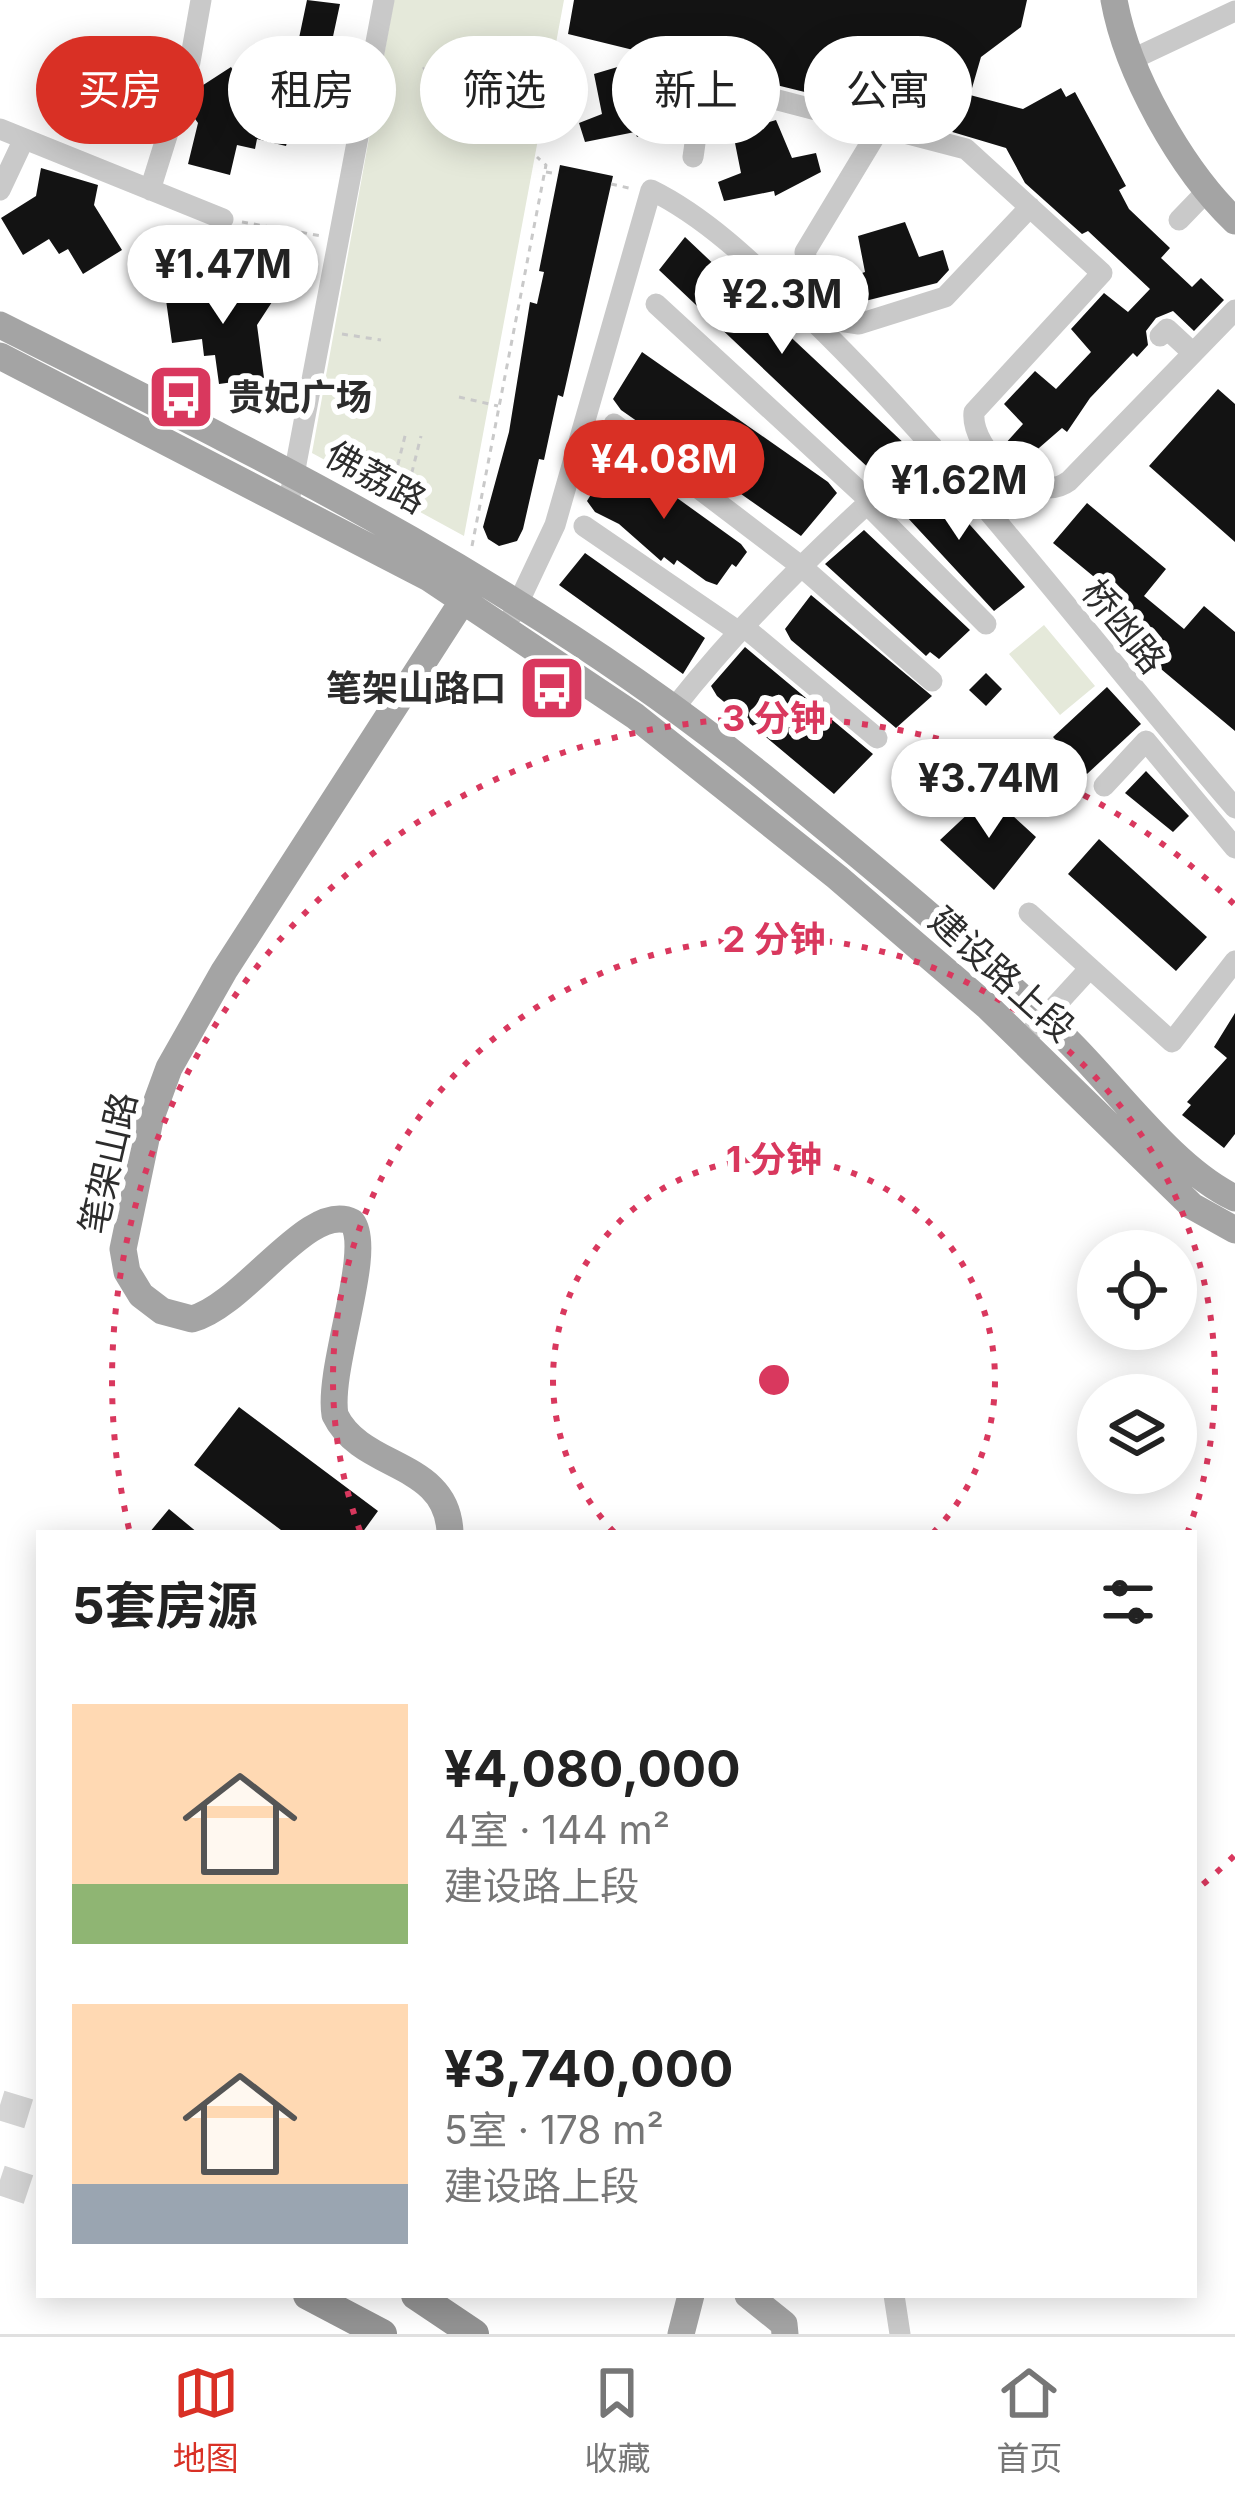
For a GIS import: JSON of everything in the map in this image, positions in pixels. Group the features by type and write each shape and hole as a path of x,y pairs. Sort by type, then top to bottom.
{"highway":[{"path":"314,2298 382,2334"},
{"path":"420,2298 474,2334"}],"main road":[{"path":"1114,0 1122,42 1135,58 1165,126 1206,192 1235,221"},
{"path":"1134,0 1139,37 1135,58"},
{"name":"佛荔路","path":"0,325 294,472 513,614"},
{"name":"佛荔路","path":"0,356 472,587"},
{"name":"笔架山路","path":"450,1530 445,1502 430,1484 364,1449 335,1415 334,1367 361,1241 352,1222 337,1217 317,1222 240,1294 192,1319 162,1311 141,1295 127,1272 123,1249 150,1120 190,1027 472,587"},
{"name":"建设路上段","path":"513,614 674,708 857,854 1044,1018 1190,1165 1235,1198"},
{"name":"建设路上段","path":"513,614 739,796 1024,1040 1180,1195 1235,1230"},
{"path":"682,2334 690,2298"},
{"path":"752,2298 784,2324 785,2334"}],"street":[{"path":"150,190 190,62 201,0"},
{"path":"289,501 384,0"},
{"path":"1135,58 1235,11"},
{"path":"693,157 703,104 726,88 804,112"},
{"path":"0,128 223,219"},
{"path":"0,190 24,139"},
{"path":"870,144 805,252 814,297 833,320 859,323 945,297 1030,208"},
{"path":"936,144 966,149 1102,273 1069,293 967,405 981,442 1025,484 1052,491 1069,481 1235,310"},
{"name":"桥凼路","path":"513,614 555,525 652,190 722,238 784,293 932,446 1235,808"},
{"path":"1179,220 1206,192"},
{"path":"656,304 867,502 986,624"},
{"path":"1160,336 1167,328 1192,353"},
{"path":"614,424 802,567 932,681"},
{"path":"674,708 802,567 932,446"},
{"path":"584,526 742,630 877,738"},
{"path":"1104,785 1146,741 1235,848"},
{"path":"1029,913 1172,1042 1235,961"},
{"path":"1024,1040 1090,968"},
{"path":"894,2298 899,2334"}],"path":[{"path":"472,546 546,165 537,158"},
{"path":"544,172 558,175"},
{"path":"223,219 338,239"},
{"path":"321,330 381,340"},
{"path":"503,335 512,337"},
{"path":"459,397 499,406"},
{"path":"389,500 406,432"},
{"path":"403,508 421,436"}],"shaded area":[{"path":"394,0 564,0 557,36 420,36 420,144 537,144 464,536 312,453 368,144 396,144 396,36 387,36"},
{"path":"1044,625 1095,686 1060,715 1009,654"}],"building":[{"path":"307,0 340,4 333,36 299,36"},
{"path":"574,0 1027,0 1021,27 981,57 972,88 972,36 804,36 804,92 780,86 780,36 612,36 612,45 568,34"},
{"path":"228,69 228,144 256,144 255,149 237,145 230,175 188,164 193,144 204,144 204,84"},
{"path":"612,69 612,137 588,141 588,119 602,114 594,74"},
{"path":"1061,88 1066,97 1075,92 1126,186 1119,190 1129,209 1170,248 1161,258 1192,287 1201,278 1224,300 1194,331 1173,311 1156,318 1146,331 1148,345 1137,357 1133,353 1090,398 1067,432 1062,428 1024,461 1005,444 1023,424 1004,404 1035,371 1056,389 1091,352 1071,329 1104,293 1128,312 1150,289 1088,231 1082,234 1025,183 1006,148 972,138 972,96 1023,109"},
{"path":"780,130 792,158 816,153 821,172 775,196 774,191 724,201 718,182 741,173 735,144 780,144"},
{"path":"560,165 613,176 563,397 558,395 523,529 517,541 499,546 488,539 483,527 509,432 530,302 537,304 544,272 539,271"},
{"path":"41,168 98,185 94,205 122,250 83,274 68,249 59,254 49,239 23,255 1,218 36,196"},
{"path":"905,222 919,257 943,250 949,270 937,283 849,305 841,280 865,272 858,236"},
{"path":"685,237 908,447 874,473 845,446 659,270"},
{"path":"223,270 272,302 257,325 264,378 219,384 215,355 204,356 202,339 172,343 166,300 208,294"},
{"path":"642,352 828,482 837,493 801,536 621,410 613,399"},
{"path":"1218,389 1235,404 1235,542 1149,466"},
{"path":"616,454 741,544 747,552 717,585 677,560 674,565 664,557 661,561 619,524 595,512 587,501"},
{"path":"924,473 1025,587 994,611 894,503"},
{"path":"1087,503 1166,569 1144,596 1184,629 1204,606 1235,632 1235,731 1155,664 1160,658 1120,625 1133,609 1053,543"},
{"path":"864,530 970,630 939,659 930,652 926,656 825,564"},
{"path":"585,553 705,638 683,674 559,585"},
{"path":"811,595 932,696 896,728 791,640 785,629"},
{"path":"745,647 873,754 834,794 717,696 711,686"},
{"path":"986,673 1002,689 986,706 969,690"},
{"path":"1107,687 1141,724 1087,774 1053,737"},
{"path":"1146,771 1189,816 1173,832 1125,793"},
{"path":"989,794 1036,837 994,890 940,840"},
{"path":"1099,839 1207,937 1176,971 1068,874"},
{"path":"1235,1013 1235,1134 1224,1148 1182,1115 1191,1105 1187,1102 1227,1058 1214,1047"},
{"path":"239,1407 378,1511 364,1530 281,1530 194,1465"},
{"path":"169,1509 194,1530 152,1530"}],"tunnel":[{"path":"0,2105 36,2116"},
{"path":"0,2180 36,2192"}],"place":[{"name":"贵妃广场","path":"181,397"},
{"name":"笔架山路口","path":"552,688"}]}
